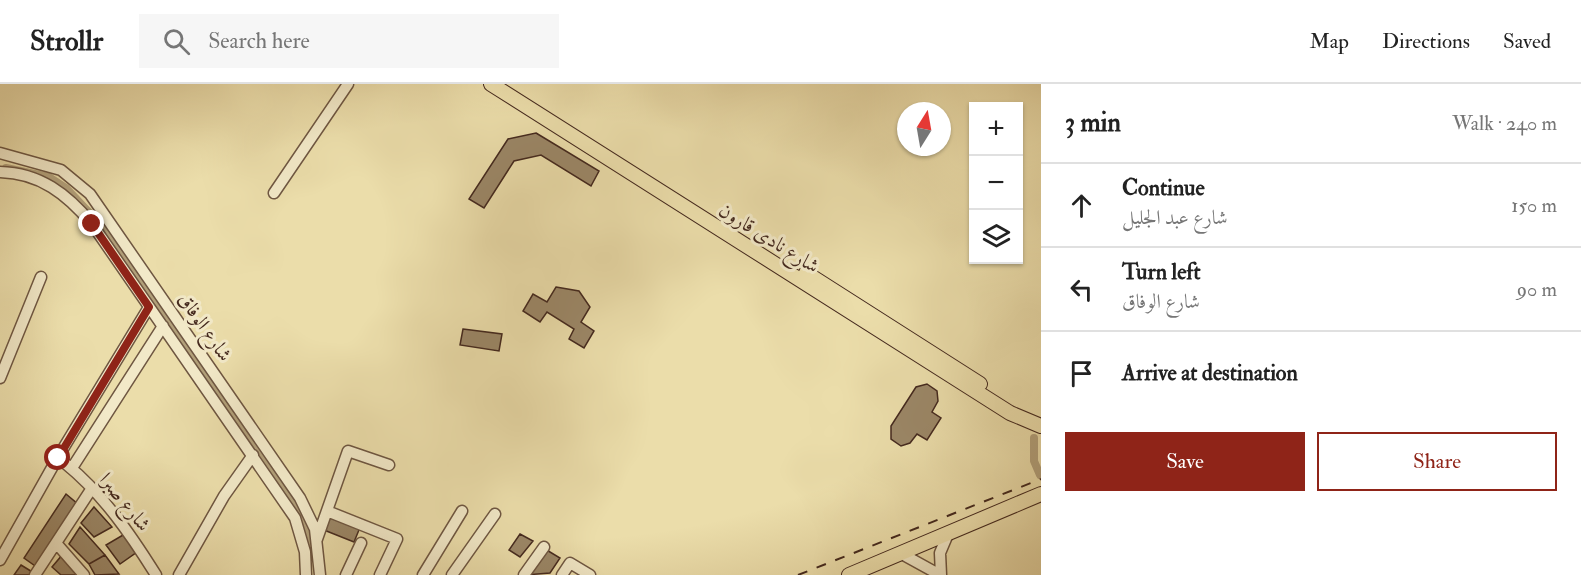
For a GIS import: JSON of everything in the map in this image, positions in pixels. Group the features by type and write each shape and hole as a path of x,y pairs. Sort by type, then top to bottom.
{"main road":[{"name":"شارع نادى قارون","path":"491,84 520,97 792,270 935,354 1035,424"},
{"name":"شارع نادى قارون","path":"507,84 520,97"},
{"path":"849,575 1041,494"}],"street":[{"path":"274,194 348,84"},
{"name":"شارع الوفاق","path":"0,153 60,170 90,194 300,498 310,517 317,539 320,575"},
{"name":"شارع الوفاق","path":"0,172 35,177 75,204 163,326 295,518 305,552 306,575"},
{"path":"0,378 41,277"},
{"path":"0,560 149,307"},
{"path":"72,468 163,326"},
{"path":"317,539 348,451 389,465"},
{"path":"179,575 224,496 253,455"},
{"name":"شارع صبرا","path":"58,458 92,488 156,575"},
{"path":"36,575 92,488"},
{"path":"327,511 397,539 380,575"},
{"path":"423,575 462,511"},
{"path":"452,575 495,514"},
{"path":"941,575 940,553 948,534"},
{"path":"56,543 84,575"},
{"path":"346,575 361,543"},
{"path":"524,575 544,547"},
{"path":"902,554 941,575"},
{"path":"562,575 570,563 590,575"}],"building":[{"path":"536,133 599,171 591,186 541,155 514,161 484,208 469,199 508,139"},
{"path":"556,287 579,291 590,307 581,322 594,331 584,348 569,339 574,329 547,312 540,322 523,311 533,294 547,302"},
{"path":"463,329 502,334 499,351 460,345"},
{"path":"927,384 937,391 938,401 932,412 941,418 927,440 917,434 910,443 901,446 891,439 891,426 916,387"},
{"path":"66,494 79,505 38,568 24,558"},
{"path":"94,507 112,527 94,537 81,523"},
{"path":"330,514 361,525 354,542 324,530"},
{"path":"80,527 105,555 89,564 69,544"},
{"path":"520,534 533,541 520,557 509,550"},
{"path":"123,535 137,552 120,564 106,545"},
{"path":"545,549 560,558 550,573 525,575"},
{"path":"63,554 81,575 61,575 52,567"},
{"path":"105,555 119,574 95,575 89,564"},
{"path":"21,565 34,573 14,575"}],"waterway":[{"path":"6,168 49,177 66,188 115,240 308,527 314,557"},
{"path":"1034,438 1034,461 1040,475"}],"railway":[{"path":"798,575 1041,479"}],"route":[{"path":"58,458 149,307 92,224"}]}
